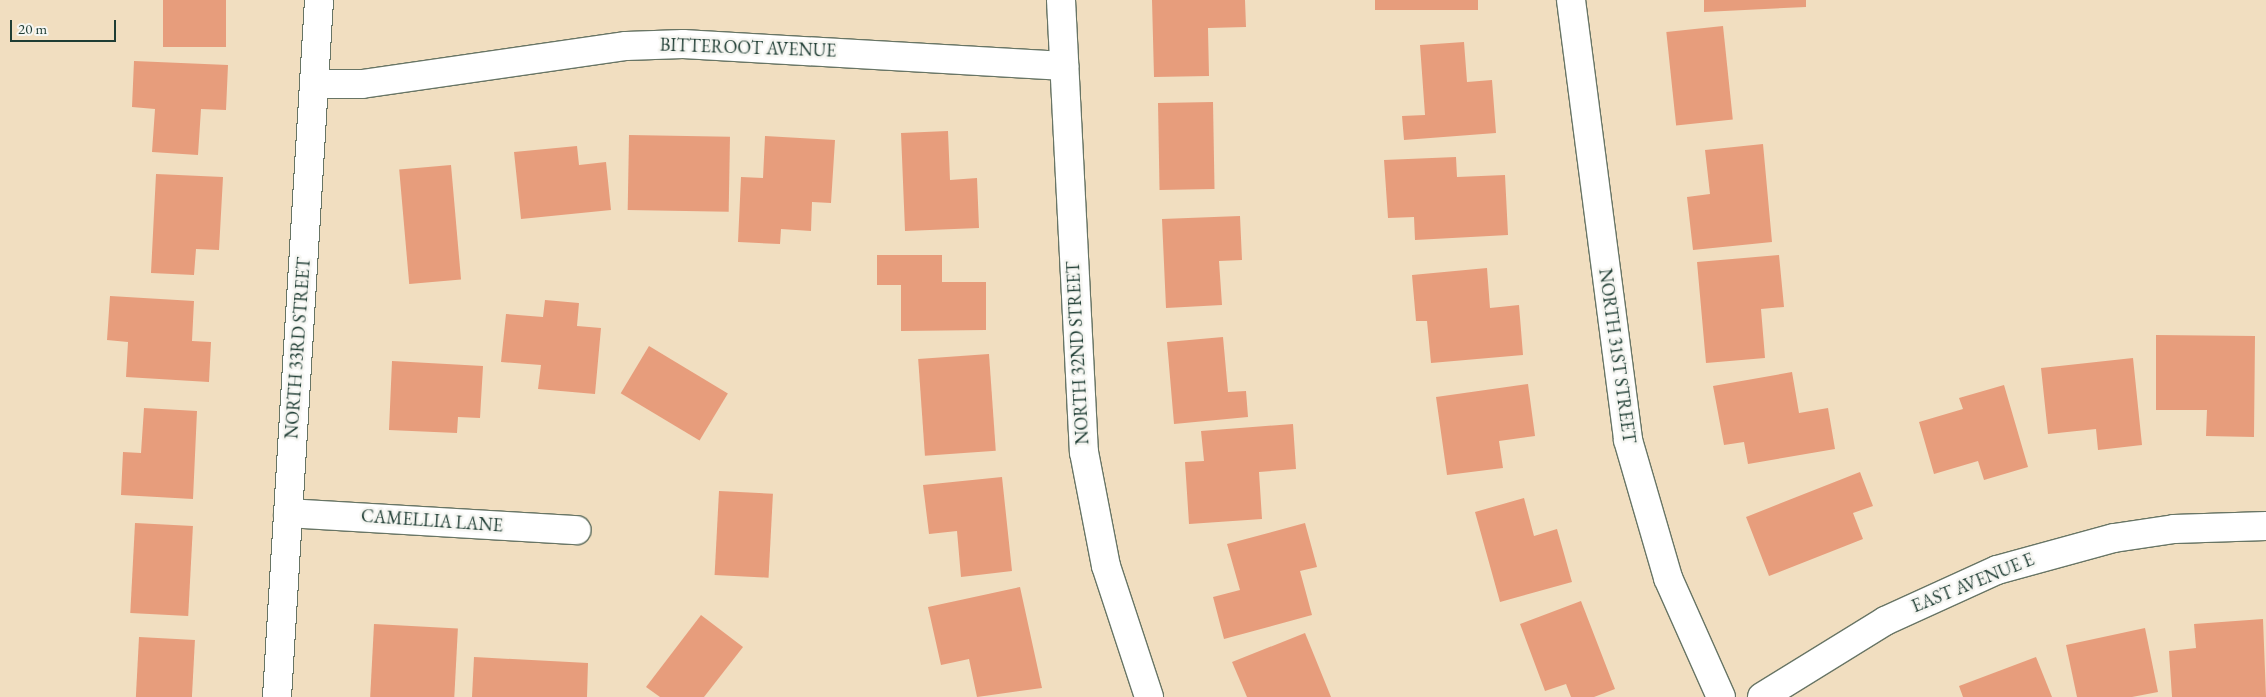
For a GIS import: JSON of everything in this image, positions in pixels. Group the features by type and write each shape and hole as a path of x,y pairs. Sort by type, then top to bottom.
{"street":[{"name":"NORTH 33RD STREET","path":"277,697 319,0"},
{"name":"NORTH 32ND STREET","path":"1061,0 1084,452 1106,566 1149,697"},
{"name":"NORTH 31ST STREET","path":"1571,0 1628,440 1668,578 1721,697"},
{"name":"BITTEROOT AVENUE","path":"314,84 362,84 626,46 683,44 1064,66"},
{"name":"CAMELLIA LANE","path":"288,513 576,530"},
{"name":"EAST AVENUE E","path":"1762,697 1884,621 1997,570 2114,538 2174,529 2266,526"}],"building":[{"path":"163,0 226,0 226,47 163,47"},
{"path":"1152,0 1245,0 1246,27 1208,28 1209,76 1154,77"},
{"path":"1375,0 1478,0 1478,10 1375,10"},
{"path":"1704,0 1806,0 1806,7 1704,12"},
{"path":"1723,26 1733,119 1676,125 1666,32"},
{"path":"1464,42 1467,82 1492,80 1496,133 1404,140 1402,116 1425,115 1420,45"},
{"path":"134,61 228,65 226,110 201,109 198,155 152,152 155,109 132,107"},
{"path":"1213,102 1215,189 1160,190 1158,103"},
{"path":"948,131 950,180 977,178 979,228 905,231 901,133"},
{"path":"629,135 730,137 729,212 628,210"},
{"path":"765,136 835,140 831,203 812,202 811,231 781,229 780,244 738,242 741,177 763,178"},
{"path":"1763,144 1772,242 1693,250 1687,197 1710,194 1705,150"},
{"path":"577,146 579,165 606,162 611,210 521,219 514,152"},
{"path":"1456,157 1457,177 1505,175 1508,235 1415,240 1414,217 1388,218 1384,160"},
{"path":"451,165 461,280 409,284 399,170"},
{"path":"156,174 223,177 219,250 196,249 194,275 151,273"},
{"path":"1240,216 1242,260 1219,261 1222,305 1166,308 1162,219"},
{"path":"877,255 942,255 942,282 986,282 986,330 901,331 901,285 877,285"},
{"path":"1779,255 1784,307 1761,309 1765,358 1706,363 1697,262"},
{"path":"1487,268 1490,308 1519,305 1523,355 1431,363 1427,321 1416,321 1412,275"},
{"path":"110,296 194,301 192,341 211,342 209,382 126,377 128,342 107,340"},
{"path":"545,300 579,303 577,326 601,328 595,394 538,389 541,365 501,362 506,314 543,317"},
{"path":"2156,335 2255,336 2254,437 2206,436 2207,410 2156,410"},
{"path":"1223,337 1228,392 1246,391 1248,417 1174,424 1167,342"},
{"path":"649,346 728,393 700,441 621,393"},
{"path":"989,354 996,451 925,456 918,359"},
{"path":"2133,358 2142,445 2098,450 2096,429 2048,434 2041,368"},
{"path":"392,361 483,366 480,418 458,417 457,433 389,430"},
{"path":"1792,372 1799,413 1828,408 1835,449 1748,464 1744,442 1724,445 1713,386"},
{"path":"1528,384 1535,436 1499,441 1503,468 1447,475 1436,397"},
{"path":"2004,385 2028,467 1984,480 1978,461 1934,474 1919,422 1963,409 1959,398"},
{"path":"144,408 197,411 193,499 121,495 123,452 141,453"},
{"path":"1293,424 1296,469 1259,472 1262,519 1189,524 1185,462 1204,461 1201,431"},
{"path":"1860,472 1873,506 1853,513 1863,539 1769,576 1746,517"},
{"path":"1002,477 1012,571 961,577 957,531 929,534 923,485"},
{"path":"719,491 773,494 769,578 715,575"},
{"path":"1524,498 1534,536 1557,529 1572,582 1500,602 1475,512"},
{"path":"135,523 193,526 188,616 130,613"},
{"path":"1305,523 1317,567 1300,571 1312,615 1224,639 1213,597 1240,590 1227,544"},
{"path":"1020,587 1042,688 977,697 969,659 941,665 928,607"},
{"path":"1581,601 1615,689 1594,697 1571,697 1566,684 1545,691 1520,624"},
{"path":"701,615 743,647 704,697 660,697 646,687"},
{"path":"2263,619 2266,697 2172,697 2169,651 2196,648 2194,624"},
{"path":"374,624 458,628 454,697 370,697"},
{"path":"2145,628 2158,692 2132,697 2077,697 2066,645"},
{"path":"1305,633 1331,697 1247,697 1232,662"},
{"path":"139,637 195,640 192,697 136,697"},
{"path":"474,657 588,663 587,697 472,697"},
{"path":"2036,657 2052,697 1963,697 1959,686"}]}
